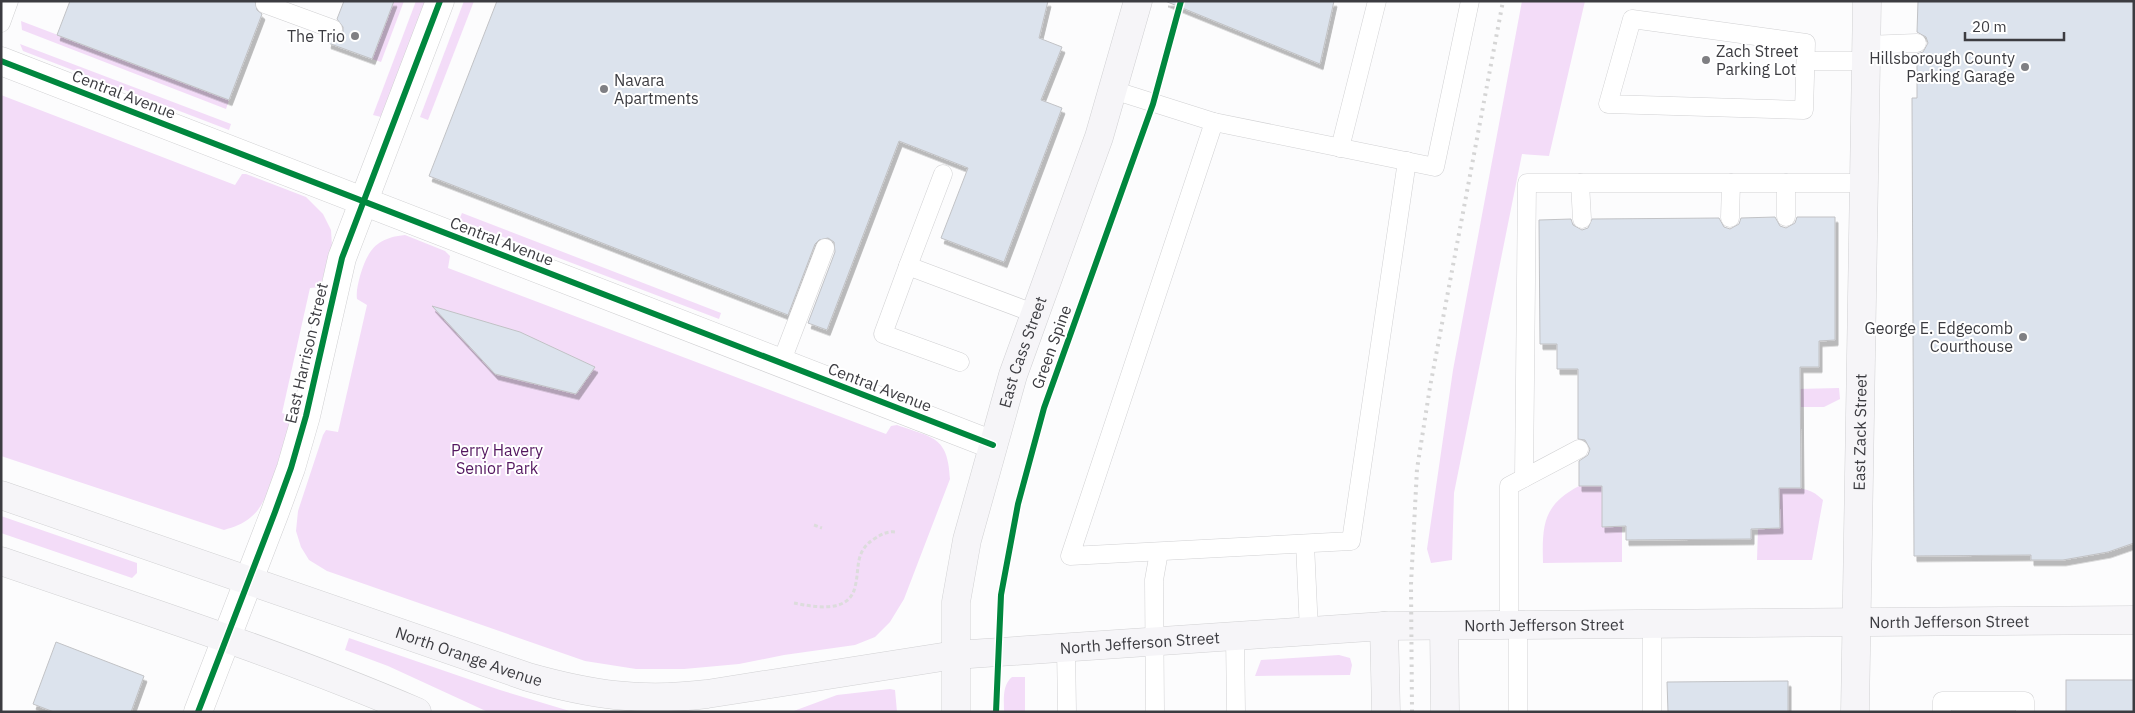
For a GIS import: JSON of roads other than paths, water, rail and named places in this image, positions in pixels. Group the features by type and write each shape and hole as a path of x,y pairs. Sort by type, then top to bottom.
{"main road":[{"name":"East Cass Street","path":"956,712 956,602 968,540 1013,375 1099,137 1138,1"},
{"name":"East Zack Street","path":"1854,712 1867,1"},
{"name":"North Orange Avenue","path":"1,495 528,677 584,692 609,696 673,698 955,656"},
{"path":"1,561 227,638 363,689 417,712"},
{"name":"North Jefferson Street","path":"955,656 1384,626 2134,620"},
{"path":"1384,626 1386,712"},
{"path":"1444,626 1445,712"}],"street":[{"name":"East Harrison Street","path":"198,712 249,582 293,459 306,416 342,258 440,1"},
{"name":"Central Avenue","path":"1,61 363,203 993,445"}],"lane":[{"path":"1,22 9,1"},
{"path":"1340,148 1377,1"},
{"path":"1113,90 1214,122 1435,167 1470,1"},
{"path":"266,4 333,30"},
{"path":"1632,19 1806,43 1806,61 1804,110 1608,104 1632,19"},
{"path":"1806,61 1866,53 1917,43"},
{"path":"1214,122 1070,556 1351,541 1407,161"},
{"path":"943,174 883,334 960,362"},
{"path":"1524,478 1526,182 1864,183"},
{"path":"1580,183 1582,219"},
{"path":"1730,218 1731,183"},
{"path":"1786,183 1786,217"},
{"path":"781,363 825,248"},
{"path":"908,266 1036,314"},
{"path":"1518,712 1513,625 1510,486 1578,449"},
{"path":"1305,544 1309,631"},
{"path":"1155,712 1154,580 1159,552"},
{"path":"1652,624 1652,712"},
{"path":"1235,636 1236,712"},
{"path":"1066,647 1067,712"},
{"path":"1942,712 1942,702 2025,701 2025,712"}],"railway":[{"path":"1412,712 1411,584 1417,469 1430,387 1503,1"}],"place":[{"name":"The Trio","path":"355,36"},
{"name":"Zach Street Parking Lot","path":"1706,60"},
{"name":"Hillsborough County Parking Garage","path":"2025,67"},
{"name":"Navara Apartments","path":"604,89"},
{"name":"George E. Edgecomb Courthouse","path":"2023,337"}],"park label":[{"name":"Perry Havery Senior Park","path":"497,459"}]}
